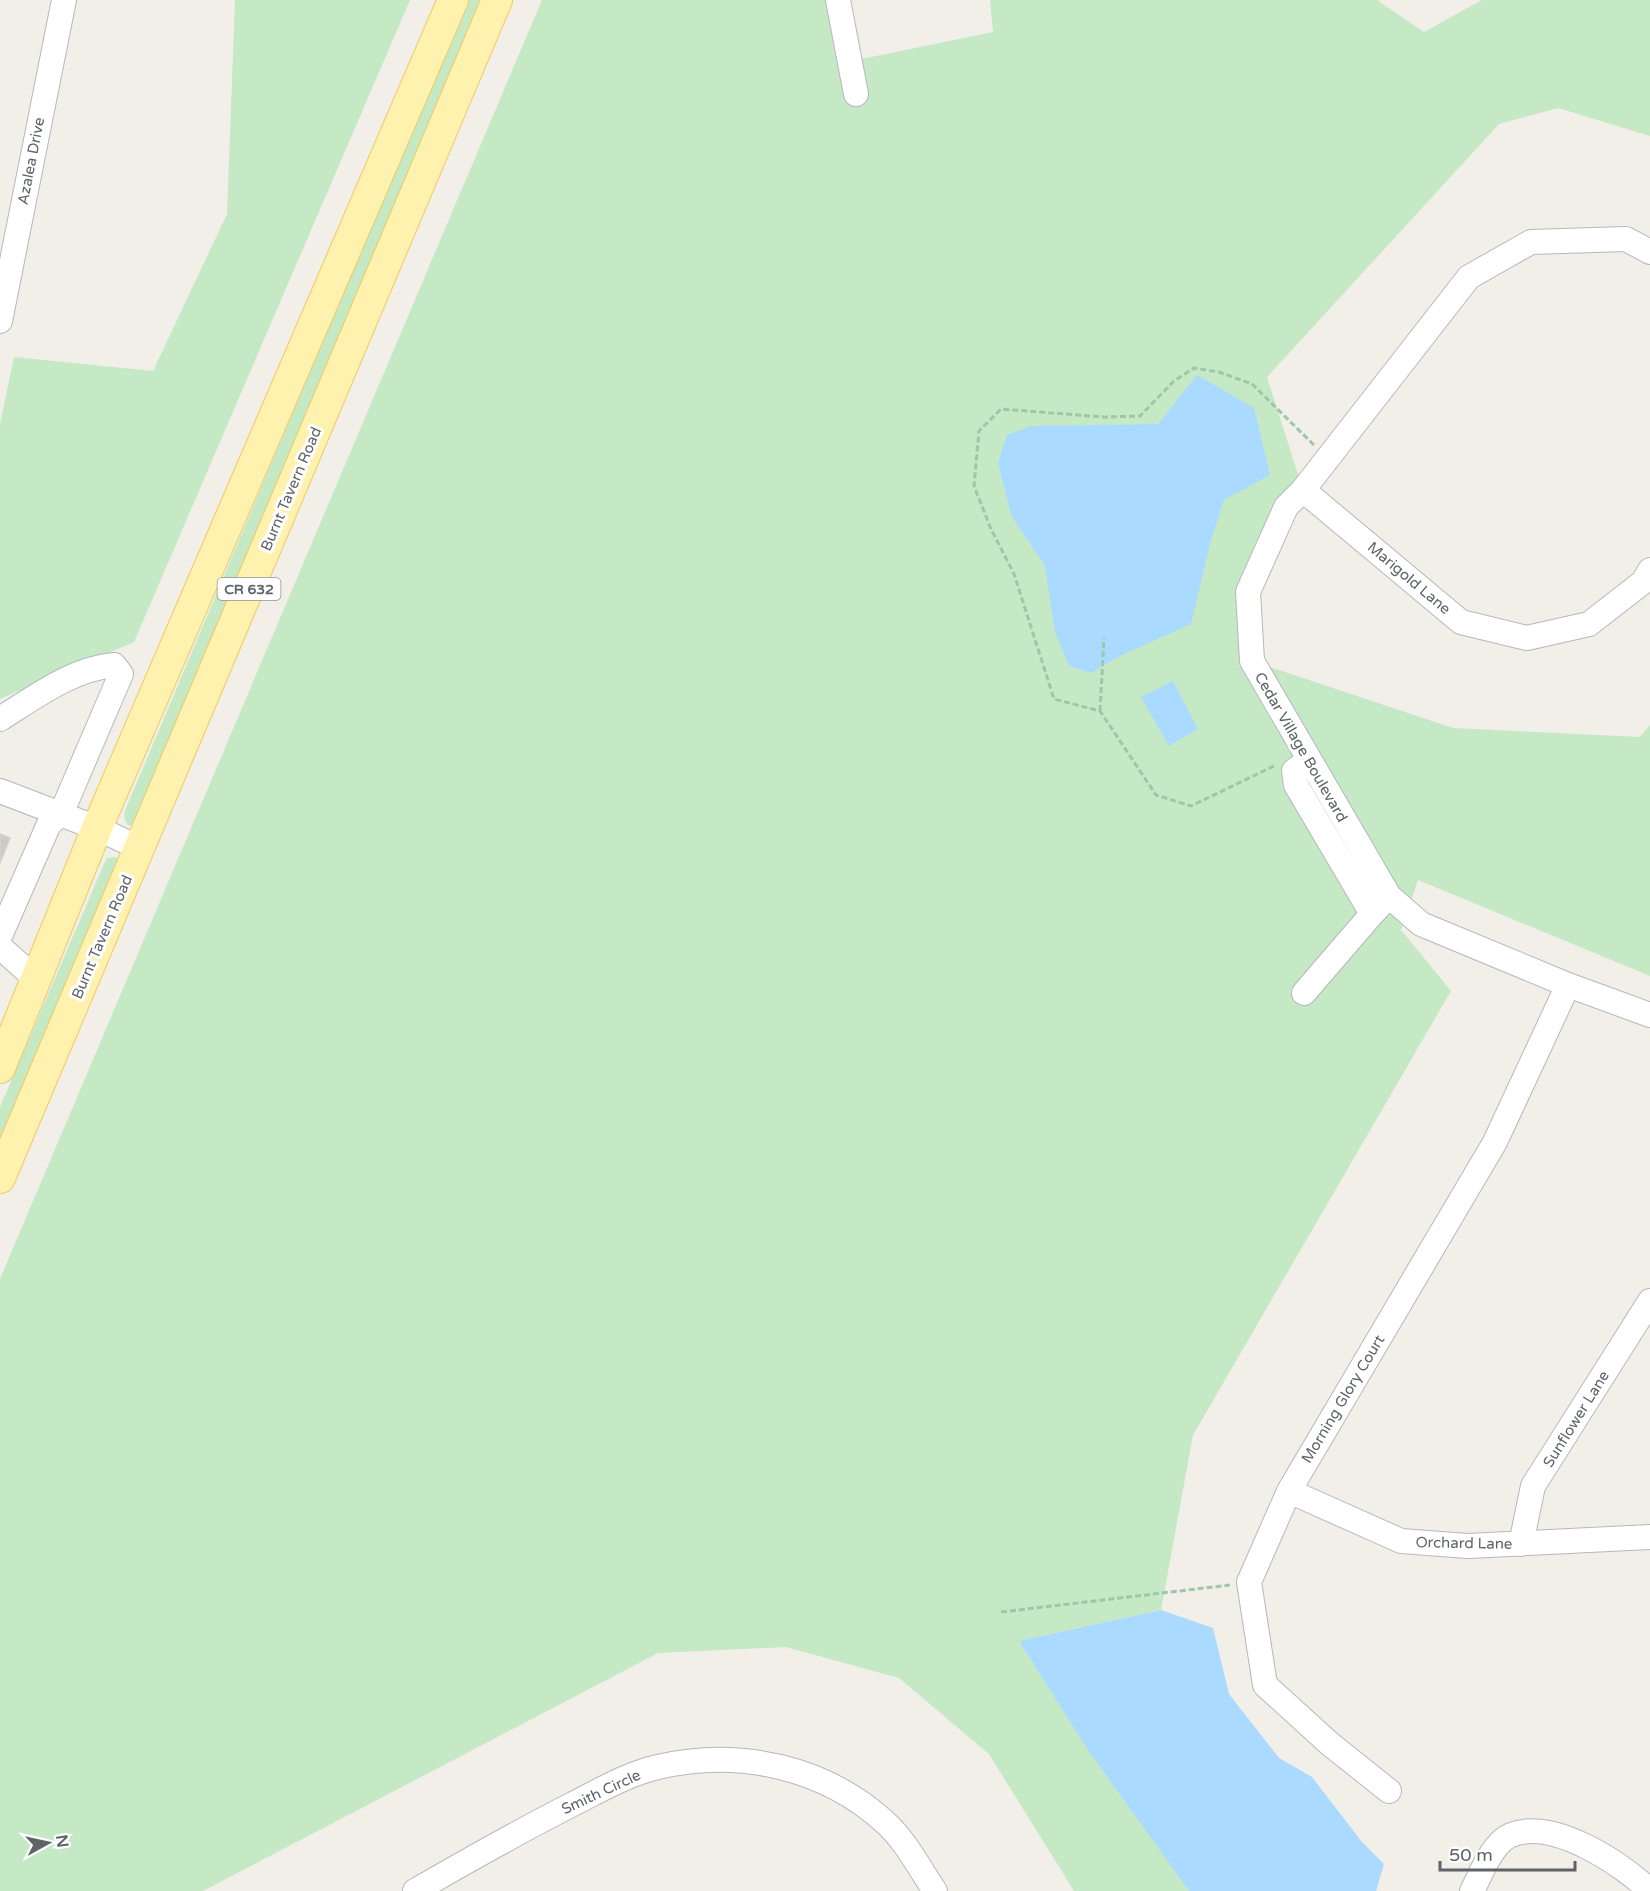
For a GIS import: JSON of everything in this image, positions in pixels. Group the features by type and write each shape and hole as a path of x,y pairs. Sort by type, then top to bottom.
{"main road":[{"name":"CR 632","path":"0,1068 97,828 453,0"},
{"name":"Burnt Tavern Road","path":"0,1178 497,0"}],"street":[{"name":"Azalea Drive","path":"0,321 64,0"},
{"path":"838,0 856,94"},
{"name":"Cedar Village Boulevard","path":"1650,252 1626,239 1531,242 1469,277 1304,490 1286,507 1248,592 1252,661 1389,896 1421,924 1568,985 1650,1015"},
{"name":"Marigold Lane","path":"1304,490 1461,622 1527,638 1589,624 1643,582 1650,570"},
{"path":"0,719 52,686 101,666 114,665 121,674 61,814 49,824 0,936"},
{"path":"1306,756 1294,771 1296,784 1372,914"},
{"path":"0,791 97,828 139,848"},
{"path":"1304,993 1389,896"},
{"path":"0,947 36,979"},
{"name":"Morning Glory Court","path":"1250,1582 1289,1491 1494,1142 1568,985"},
{"name":"Sunflower Lane","path":"1521,1544 1533,1486 1650,1301"},
{"name":"Orchard Lane","path":"1289,1491 1401,1541 1468,1546 1650,1537"},
{"path":"1250,1582 1265,1685 1330,1744 1389,1791"},
{"name":"Smith Circle","path":"416,1891 501,1841 623,1779 658,1767 729,1759 782,1766 818,1780 860,1803 888,1825 934,1891"},
{"path":"1472,1891 1498,1845 1510,1836 1531,1832 1567,1838 1601,1853 1650,1891"}],"path":[{"path":"1100,711 1054,699 1014,574 991,529 974,486 979,431 1001,409 1104,417 1140,416 1174,381 1194,368 1219,372 1252,384 1328,459"},
{"path":"1104,638 1100,711 1156,795 1191,806 1306,756"},
{"path":"1001,1612 1250,1582"}],"green space":[{"path":"235,0 410,0 134,642 0,699 0,424 14,357 153,371 227,214"},
{"path":"467,0 487,0 134,825 129,826 125,821 124,813"},
{"path":"542,0 825,0 837,64 993,32 990,0 1377,0 1424,32 1482,0 1650,0 1650,136 1558,108 1499,124 1267,377 1303,490 1248,592 1252,661 1453,728 1640,737 1650,725 1650,976 1418,880 1401,930 1451,991 1193,1435 1161,1610 1019,1641 1089,1750 1189,1891 1074,1891 989,1754 899,1678 786,1647 658,1653 203,1891 0,1891 0,1279"},
{"path":"107,858 119,859 0,1154 0,1107 104,864"}],"water":[{"path":"1197,375 1254,408 1270,475 1224,500 1211,540 1191,624 1120,656 1091,673 1069,666 1055,632 1045,566 1012,517 998,463 1007,435 1031,426 1158,424"},
{"path":"1173,681 1198,729 1169,746 1141,697"},
{"path":"1161,1610 1213,1628 1229,1694 1279,1758 1312,1777 1362,1842 1384,1864 1376,1891 1189,1891 1088,1750 1019,1641"}],"building":[{"path":"0,834 10,838 0,863"}]}
